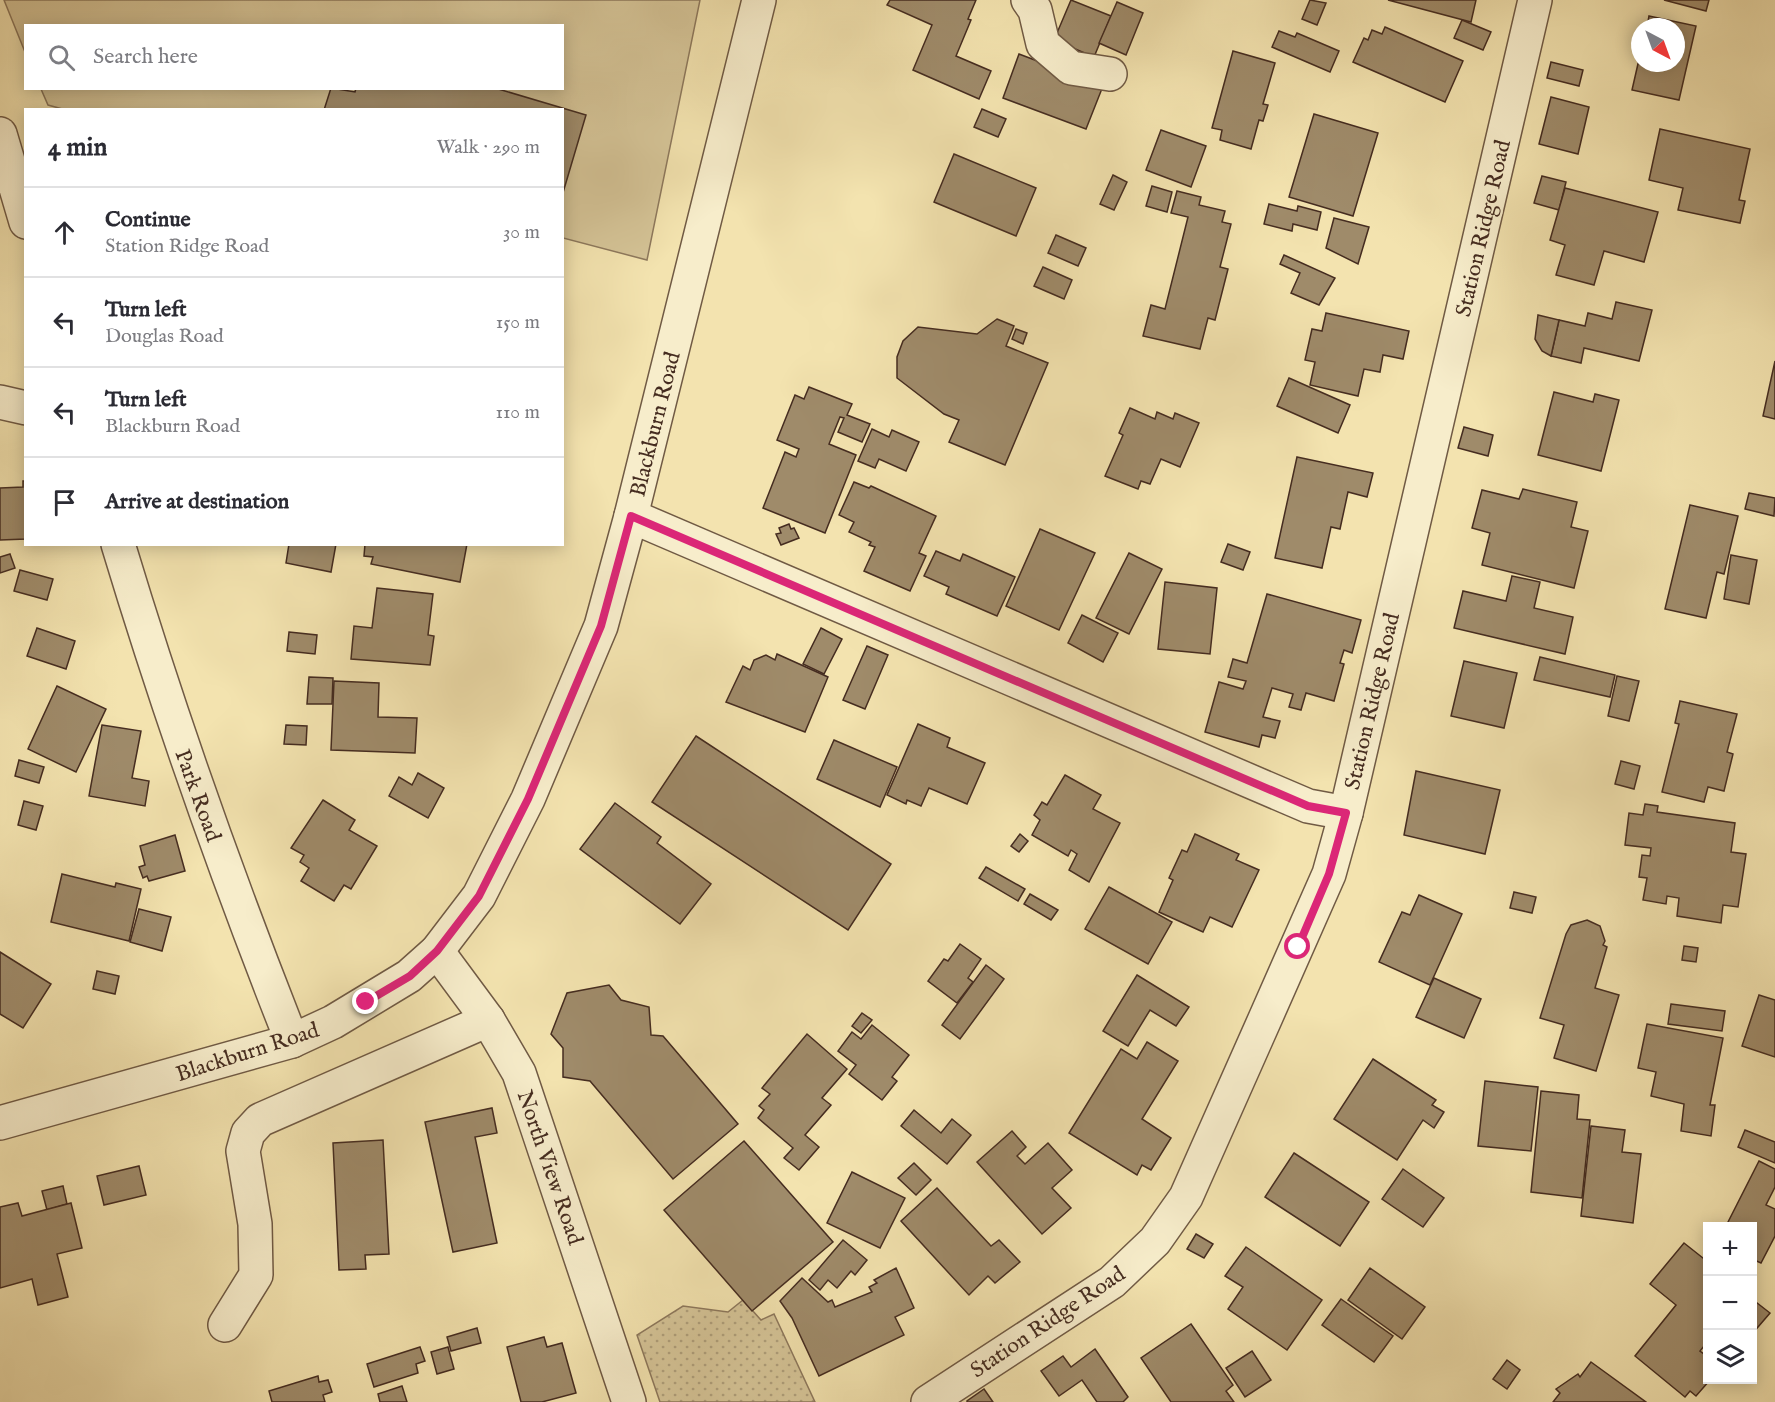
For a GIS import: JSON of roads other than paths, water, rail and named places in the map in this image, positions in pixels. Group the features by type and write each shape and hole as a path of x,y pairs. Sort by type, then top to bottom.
{"street":[{"name":"Blackburn Road","path":"0,1123 292,1041 333,1022 410,976 437,951 479,896 528,799 601,626 631,516 759,0"},
{"path":"1028,0 1035,10 1043,44 1071,68 1110,74"},
{"name":"Station Ridge Road","path":"928,1402 1112,1282 1155,1241 1186,1197 1329,874 1346,813 1535,0"},
{"path":"0,134 24,215"},
{"path":"0,402 24,408"},
{"path":"631,516 1308,806 1346,813"},
{"name":"Park Road","path":"119,546 162,692 236,899 292,1041"},
{"name":"North View Road","path":"437,951 488,1020 519,1073 629,1402"},
{"path":"225,1325 256,1275 255,1224 243,1151 248,1133 260,1120 488,1020"}]}
